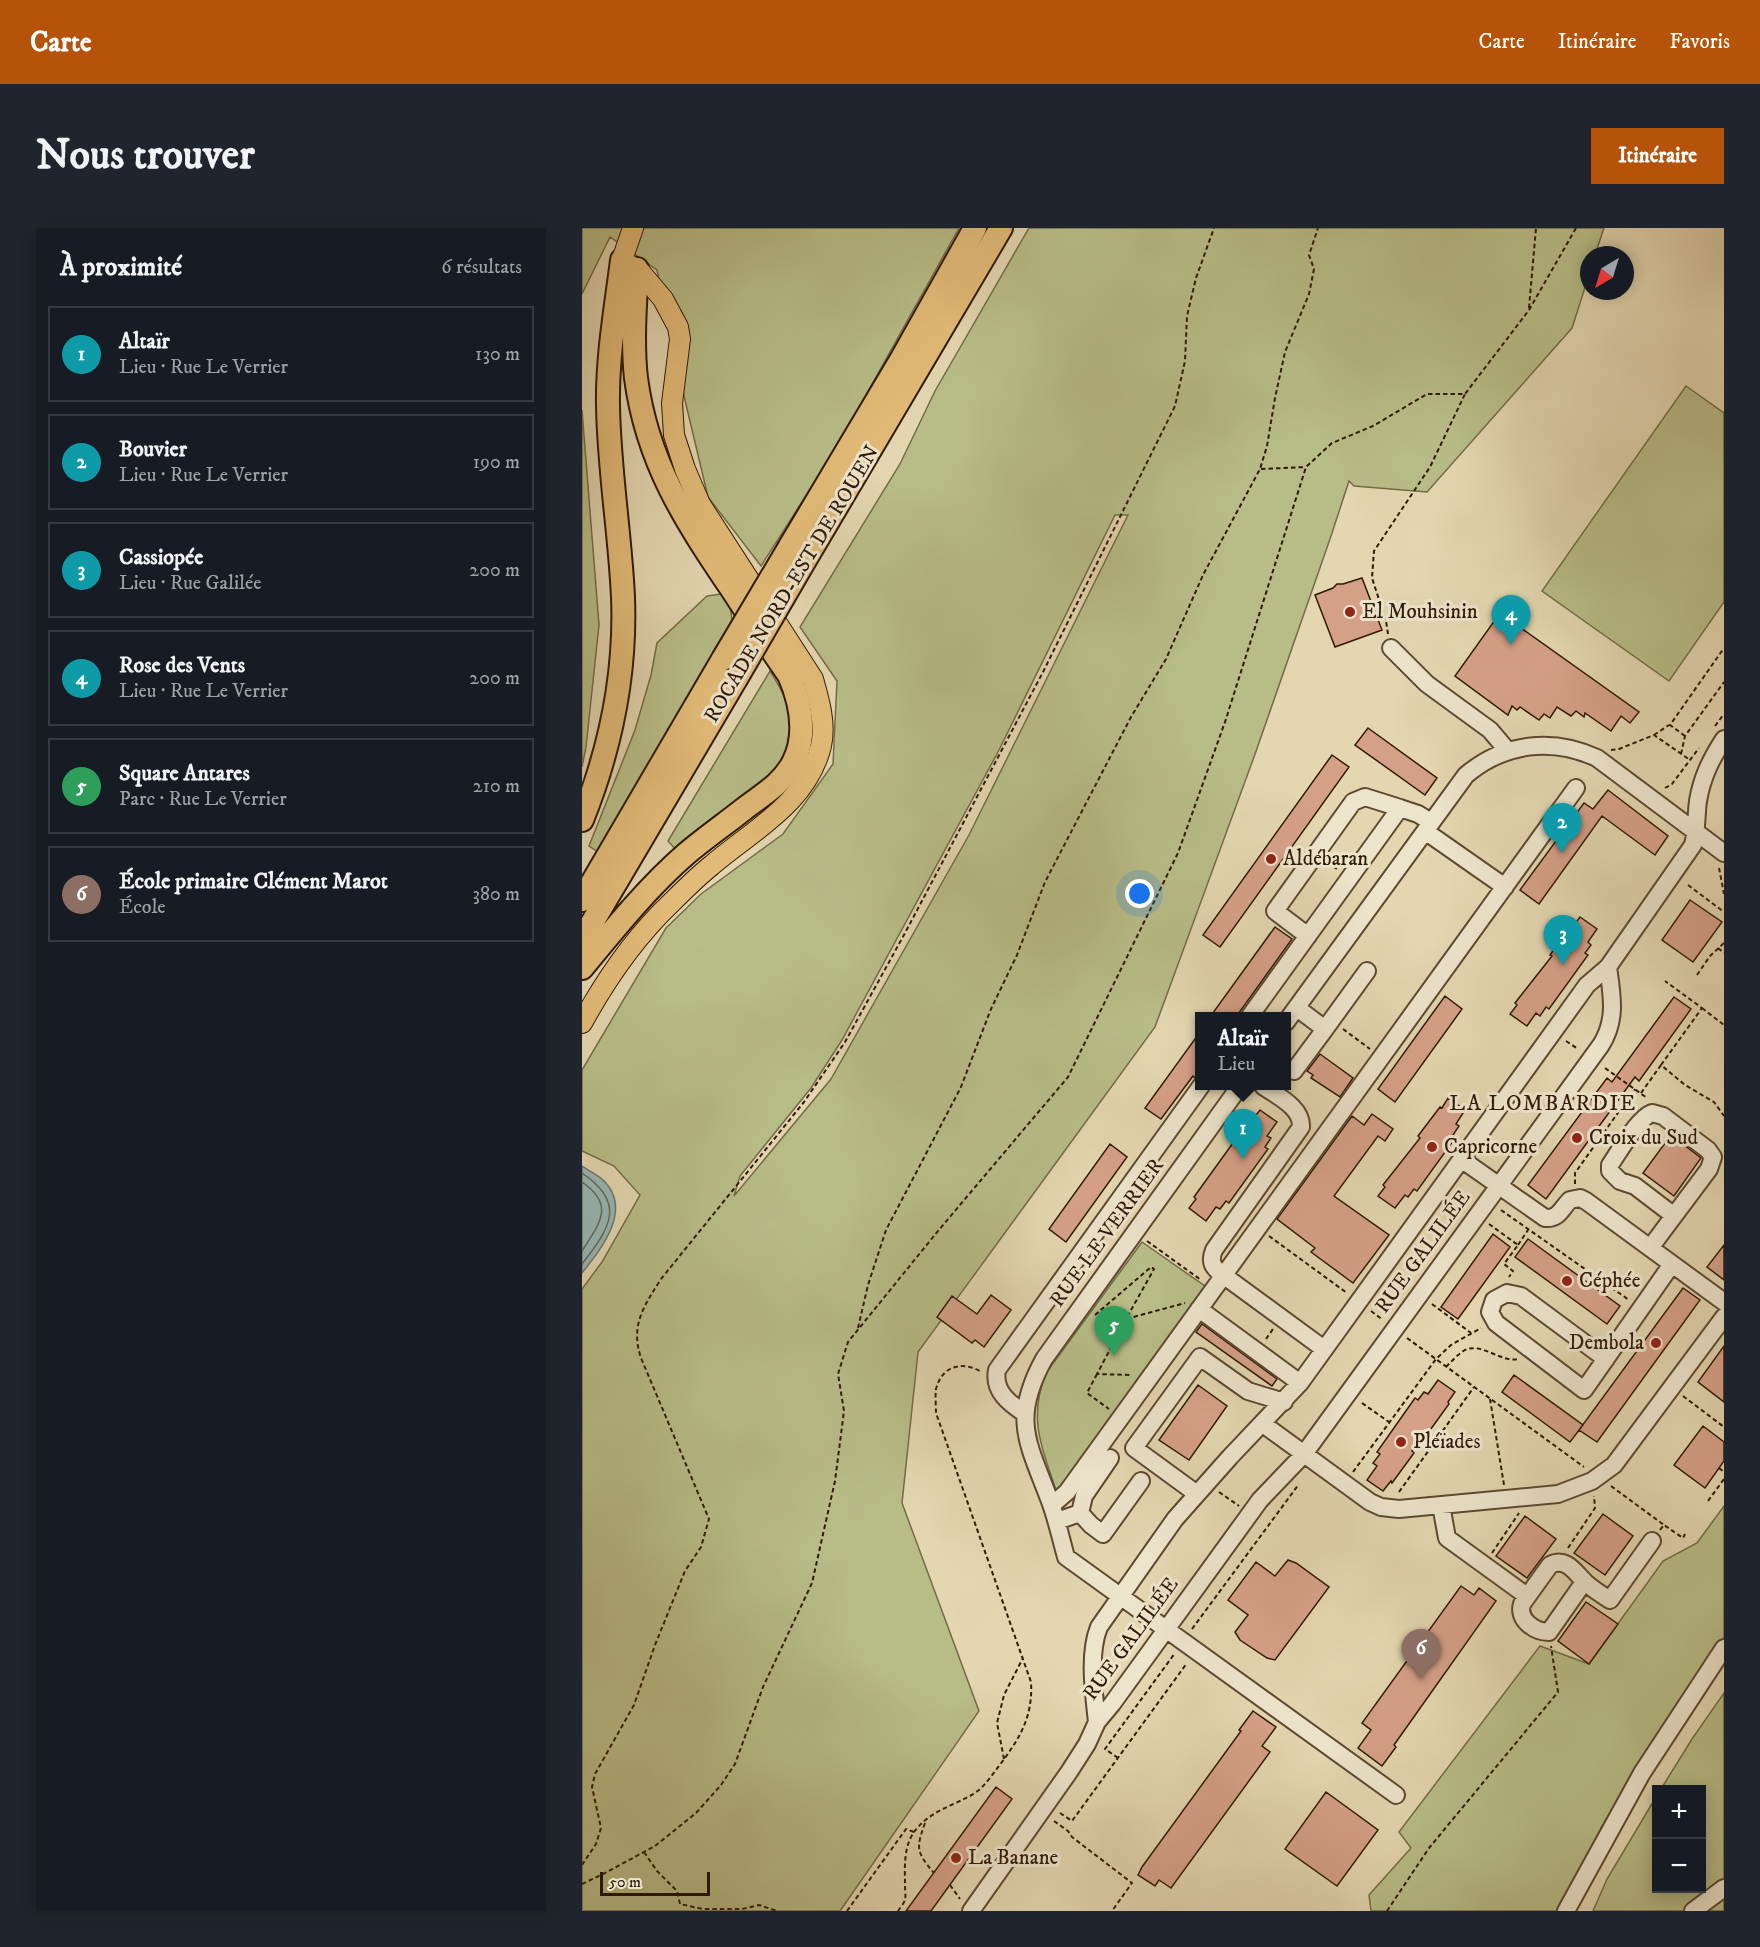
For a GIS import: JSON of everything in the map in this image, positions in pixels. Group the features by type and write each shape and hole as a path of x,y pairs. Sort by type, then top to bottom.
{"highway":[{"name":"ROCADE NORD-EST DE ROUEN","path":"582,940 736,679 795,558 975,228"},
{"name":"ROCADE NORD-EST DE ROUEN","path":"582,900 723,659 795,558 1001,228"},
{"path":"582,820 597,781 613,720 620,662 623,598 608,405 630,264"},
{"path":"582,968 645,894 671,868 778,784 794,761 802,731 801,711 789,675 688,524 666,483 650,441 636,378 630,264"}],"main road":[{"path":"582,1023 600,990 633,944 669,904 712,865 782,810 800,790 816,759 823,732 819,699 813,679 700,504 685,469 674,435 672,403 680,339 678,327 663,299 630,264 633,228"},
{"path":"630,264 642,228"}],"street":[{"path":"1391,648 1427,684 1491,730 1507,750"},
{"path":"1697,833 1698,803 1717,735"},
{"path":"1328,1025 1292,1015 1466,775 1507,750 1534,745 1551,745 1582,751 1597,758 1697,833 1721,859"},
{"path":"1052,1504 1067,1492 1576,788"},
{"path":"1308,936 1275,911 1353,802 1365,797 1418,813 1428,827 1505,887"},
{"path":"1254,1012 1400,808"},
{"name":"RUE GALILÉE","path":"1097,1722 1094,1691 1095,1636 1099,1627 1175,1519 1300,1383 1587,985 1608,967 1694,845 1697,833"},
{"name":"RUE GALILÉE","path":"1097,1722 1167,1630 1260,1500 1309,1458 1395,1329 1608,1033 1612,1019 1612,995 1608,967"},
{"path":"1294,1071 1367,971"},
{"path":"1198,1090 999,1366 995,1377 998,1390 1024,1413 1032,1455 1052,1504 1066,1557 1396,1795"},
{"name":"RUE LE VERRIER","path":"1024,1413 1036,1374 1080,1308 1237,1090"},
{"path":"1268,1090 1295,1110 1300,1116 1301,1127 1214,1250 1211,1262 1213,1267 1211,1292 1257,1351 1300,1383"},
{"path":"1650,1248 1709,1169 1713,1157 1708,1150 1672,1123 1657,1113 1652,1113 1645,1116 1610,1165 1610,1171 1620,1181 1635,1186 1673,1215"},
{"path":"1461,1159 1545,1218 1553,1219 1570,1200 1575,1198 1586,1201 1724,1302"},
{"path":"1606,1359 1521,1296 1507,1293 1494,1300 1490,1311 1493,1320 1584,1390 1606,1359 1641,1309 1672,1264"},
{"path":"1211,1292 1282,1318 1324,1349"},
{"path":"1263,1424 1370,1502 1388,1508 1558,1494 1595,1479 1614,1465 1724,1317"},
{"path":"1202,1489 1134,1448 1200,1357 1248,1391 1275,1397 1284,1402"},
{"path":"1080,1513 1084,1496 1110,1458"},
{"path":"1080,1513 1103,1534 1141,1481"},
{"path":"1441,1505 1447,1538 1527,1596"},
{"path":"1057,1521 1080,1513"},
{"path":"1584,1582 1548,1632 1539,1630 1522,1617 1520,1610 1527,1596 1550,1565 1565,1563 1577,1572 1584,1582 1610,1600 1652,1541"},
{"path":"1566,1911 1642,1773 1724,1648"},
{"path":"966,1907 1069,1772 1087,1744 1097,1722"},
{"path":"1693,1911 1724,1888"}],"path":[{"path":"582,1865 596,1844 601,1828 592,1787 595,1774 634,1705 685,1571 701,1547 709,1519 640,1358 636,1343 637,1326 646,1303 661,1279 804,1102 845,1042 1043,672 1175,406 1185,361 1187,316 1196,278 1214,228"},
{"path":"857,1331 868,1285 886,1230 961,1087 991,1009 1017,955 1045,882 1131,717 1166,659 1203,575 1260,469 1268,446 1275,398 1286,352 1309,294 1314,269 1309,255 1318,228"},
{"path":"1529,310 1536,228"},
{"path":"1391,648 1386,621 1372,578 1374,551 1430,467 1465,394 1529,310 1576,228"},
{"path":"582,1884 655,1846 696,1814 721,1785 735,1764 763,1687 812,1583 835,1481 844,1410 838,1374 848,1342 1068,1077 1178,853 1225,722 1306,467 1332,443 1373,426 1426,394 1465,394"},
{"path":"1260,469 1306,467"},
{"path":"1597,758 1603,750 1619,749 1654,735 1670,725 1724,648"},
{"path":"1681,754 1685,736 1724,682"},
{"path":"1717,735 1724,714"},
{"path":"1670,725 1685,736"},
{"path":"1654,735 1690,760"},
{"path":"1672,784 1703,743"},
{"path":"1316,854 1349,878"},
{"path":"1721,859 1724,894"},
{"path":"1688,885 1724,912"},
{"path":"1697,975 1724,943"},
{"path":"1718,948 1724,953"},
{"path":"1665,981 1724,1025"},
{"path":"1641,1093 1702,1008"},
{"path":"1328,1025 1382,1058"},
{"path":"1553,1032 1650,1100"},
{"path":"1661,1065 1685,1084 1714,1102 1724,1116"},
{"path":"1575,1198 1575,1173 1635,1089"},
{"path":"1500,1209 1641,1309"},
{"path":"1489,1224 1518,1245"},
{"path":"1257,1227 1342,1290"},
{"path":"1507,1293 1504,1284 1513,1271 1504,1264 1529,1229"},
{"path":"1146,1240 1211,1292"},
{"path":"1080,1308 1092,1318 1151,1267 1154,1269 1087,1393 1121,1418"},
{"path":"1126,1319 1211,1292"},
{"path":"1358,1302 1595,1479 1683,1538 1685,1534"},
{"path":"1431,1303 1471,1333"},
{"path":"1257,1351 1282,1318"},
{"path":"1344,1483 1436,1359 1451,1345 1493,1320"},
{"path":"1446,1367 1468,1349 1475,1348 1514,1361 1535,1354"},
{"path":"898,1911 905,1901 905,1860 907,1845 914,1832 947,1805 974,1793 986,1783 1014,1747 1026,1724 1032,1701 1031,1682 1023,1658 936,1413 936,1389 949,1368 961,1365 972,1367 985,1374 998,1390"},
{"path":"1097,1374 1152,1375"},
{"path":"1388,1508 1474,1387"},
{"path":"1671,1388 1724,1427"},
{"path":"1483,1565 1519,1514 1512,1499 1490,1399"},
{"path":"1360,1401 1389,1422"},
{"path":"1060,1813 1072,1821 1118,1758 1309,1458"},
{"path":"1719,1468 1724,1472"},
{"path":"1559,1562 1595,1508 1595,1479"},
{"path":"1708,1501 1724,1479"},
{"path":"1202,1489 1250,1514"},
{"path":"1652,1541 1664,1525"},
{"path":"1387,1911 1429,1848 1558,1692 1548,1632"},
{"path":"1118,1758 1105,1749 1190,1646"},
{"path":"1004,1759 997,1723 1004,1695 1023,1658"},
{"path":"926,1820 918,1842 921,1858 934,1873"},
{"path":"1052,1820 1132,1883 1112,1911"},
{"path":"847,1911 906,1829 914,1832"},
{"path":"644,1852 657,1871 677,1891 680,1904 703,1909 759,1905 777,1911"},
{"path":"950,1885 966,1907"}],"green space":[{"path":"582,228 959,228 837,447 761,566 708,497 657,270 610,237 582,294"},
{"path":"1029,228 1604,228 1598,246 1580,246 1581,300 1572,328 1427,492 1354,486 1349,481 1254,757 1155,1027 918,1352 902,1503 979,1711 840,1911 582,1911 582,1289 602,1262 640,1195 614,1166 582,1151 582,1070 666,928 701,894 783,834 833,764 837,681 800,627 900,464 935,391","holes":["1115,515 1128,515 969,835 831,1079 734,1196 740,1176 811,1088 842,1040 998,752"]},
{"path":"1686,386 1724,413 1724,602 1669,681 1542,591"},
{"path":"582,410 599,625 582,767"},
{"path":"721,594 730,606 733,627 598,852 589,846 635,730 651,675 657,643 707,596"},
{"path":"770,671 784,695 793,722 792,740 786,757 775,773 744,803 678,852 668,841"},
{"path":"1142,1242 1215,1293 1058,1496 1039,1435 1037,1421 1040,1390 1046,1373"},
{"path":"1724,1506 1724,1638 1686,1692 1605,1821 1557,1911 1371,1911 1369,1895 1411,1848 1399,1832 1540,1646 1589,1664 1663,1561 1697,1543"},
{"path":"1724,1693 1724,1911 1593,1911 1607,1879 1652,1804 1652,1893 1706,1893 1706,1785 1663,1785"}],"water":[{"path":"582,1166 602,1179 611,1190 615,1202 615,1215 606,1240 582,1273"}],"building":[{"name":"El Mouhsinin","path":"1362,578 1382,630 1335,647 1315,595 1337,584"},
{"path":"1500,613 1639,712 1630,723 1621,716 1611,731 1585,713 1584,717 1576,711 1571,716 1557,707 1550,718 1544,714 1539,720 1520,707 1517,710 1512,706 1508,715 1455,676"},
{"path":"1368,728 1437,778 1425,795 1355,745"},
{"name":"Aldébaran","path":"1332,755 1349,767 1220,947 1203,935"},
{"path":"1608,790 1668,836 1655,855 1602,816 1539,904 1520,890 1584,803 1593,809"},
{"path":"1690,900 1722,922 1693,962 1662,940"},
{"path":"1580,917 1597,929 1588,942 1591,945 1585,953 1588,955 1549,1009 1546,1007 1540,1016 1536,1013 1527,1026 1510,1014 1517,1005 1515,1003 1552,956 1550,955 1572,924 1574,925"},
{"path":"1275,927 1292,939 1240,1012 1214,1012"},
{"path":"1445,996 1462,1009 1395,1102 1378,1089"},
{"path":"1674,997 1691,1009 1639,1081 1635,1077 1546,1199 1528,1185 1607,1078 1612,1082"},
{"path":"1195,1039 1195,1078 1193,1076 1161,1119 1145,1108"},
{"path":"1320,1054 1353,1078 1340,1097 1311,1078 1313,1075 1307,1071"},
{"name":"Capricorne","path":"1448,1098 1465,1110 1456,1124 1459,1126 1453,1135 1456,1137 1417,1191 1414,1189 1408,1197 1405,1195 1395,1208 1378,1196 1385,1187 1383,1185"},
{"path":"1260,1110 1277,1122 1267,1136 1271,1138 1265,1147 1268,1149 1229,1203 1226,1201 1220,1209 1216,1207 1206,1221 1189,1208 1196,1199 1194,1197 1251,1118 1253,1119"},
{"path":"1372,1114 1393,1129 1385,1141 1378,1136 1334,1196 1389,1235 1353,1283 1311,1252 1315,1248 1277,1219 1352,1116 1364,1125"},
{"path":"1671,1135 1701,1158 1674,1196 1643,1173"},
{"path":"1110,1144 1127,1157 1066,1242 1049,1229"},
{"path":"1493,1234 1510,1247 1458,1319 1441,1307"},
{"name":"Céphée","path":"1528,1239 1620,1306 1607,1324 1515,1257"},
{"path":"1724,1245 1724,1280 1707,1267"},
{"name":"Dembola","path":"1683,1288 1700,1300 1597,1442 1579,1430"},
{"path":"991,1295 1011,1310 984,1347 975,1340 972,1343 937,1317 952,1296 977,1314"},
{"path":"1202,1324 1277,1379 1272,1386 1196,1332"},
{"path":"1724,1346 1724,1402 1698,1382"},
{"path":"1514,1375 1583,1425 1570,1442 1502,1392"},
{"name":"Pléïades","path":"1438,1380 1455,1392 1428,1433 1426,1432 1412,1451 1414,1453 1392,1483 1391,1481 1383,1491 1367,1480 1377,1466 1373,1463 1380,1454 1377,1452 1415,1398 1418,1400 1424,1392 1428,1394"},
{"path":"1198,1385 1227,1406 1189,1460 1159,1440"},
{"path":"1703,1426 1724,1442 1724,1461 1705,1488 1674,1465"},
{"path":"1603,1514 1633,1536 1605,1575 1574,1553"},
{"path":"1525,1516 1556,1539 1527,1578 1496,1556"},
{"path":"1288,1560 1296,1563 1329,1587 1275,1660 1267,1658 1240,1640 1235,1632 1248,1615 1228,1600 1256,1562 1275,1576"},
{"path":"1461,1586 1474,1595 1479,1588 1496,1601 1394,1745 1396,1747 1382,1766 1358,1748 1371,1730 1362,1723"},
{"path":"1586,1602 1618,1624 1589,1664 1558,1641"},
{"path":"1253,1711 1276,1727 1262,1746 1270,1752 1171,1888 1159,1880 1155,1886 1138,1875 1142,1867 1241,1731 1239,1730"},
{"name":"La Banane","path":"996,1787 1012,1799 931,1911 906,1911"},
{"path":"1326,1792 1378,1830 1337,1886 1285,1849"}],"place":[{"name":"El Mouhsinin","path":"1350,612"},
{"name":"Rose des Vents","path":"1511,645"},
{"name":"Bouvier","path":"1562,853"},
{"name":"Aldébaran","path":"1271,859"},
{"name":"Cassiopée","path":"1563,965"},
{"name":"Croix du Sud","path":"1577,1138"},
{"name":"Capricorne","path":"1432,1147"},
{"name":"Altaïr","path":"1243,1159"},
{"name":"Céphée","path":"1567,1281"},
{"name":"Dembola","path":"1656,1343"},
{"name":"Square Antares","path":"1114,1356"},
{"name":"Pléïades","path":"1401,1442"},
{"name":"École primaire Clément Marot","path":"1421,1679"},
{"name":"La Banane","path":"956,1858"}],"district":[{"name":"LA LOMBARDIE","path":"1543,1103"}]}
